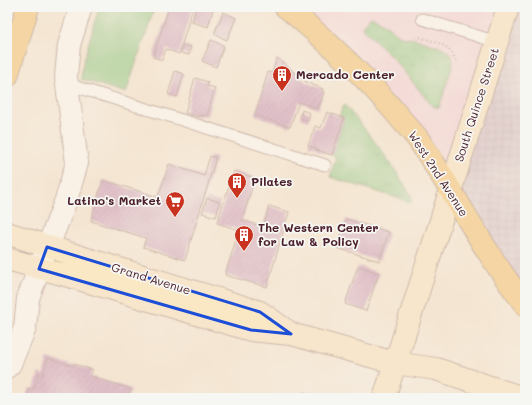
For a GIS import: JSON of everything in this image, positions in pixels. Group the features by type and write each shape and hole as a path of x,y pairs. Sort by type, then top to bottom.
{"main road":[{"path":"7,76 28,7"},
{"name":"West 2nd Avenue","path":"286,7 314,30 345,59 388,104 417,138 498,267 525,304"},
{"name":"South Quince Street","path":"384,398 508,7"},
{"name":"Grand Avenue","path":"7,233 47,247 260,312 290,334"},
{"name":"Grand Avenue","path":"7,259 251,330 290,334 395,364 436,369 523,398"}],"street":[{"path":"7,367 10,364 25,328 28,298 66,200 77,163 66,76 69,45 81,7"}],"lane":[{"path":"422,19 497,42"},
{"path":"67,84 325,165"}],"path":[{"path":"446,7 458,10 468,7"},
{"path":"416,36 443,45 451,50 456,64"}],"highlighted area":[{"path":"47,247 260,312 291,334 251,330 39,269"}],"shaded area":[{"path":"286,7 508,7 450,191 428,154"},
{"path":"508,7 525,7 525,304 450,191"}],"green space":[{"path":"99,7 155,7 126,93 81,79 83,63"},
{"path":"371,16 381,21 402,37 415,39 443,48 451,55 453,60 452,67 439,108 432,106 387,52 361,27"},
{"path":"344,104 397,172 412,197 410,202 330,177 336,157 332,155 344,118 339,116"}],"building":[{"path":"169,7 193,7 179,54 166,49 162,60 153,57"},
{"path":"196,7 204,7 213,10 208,27 192,22"},
{"path":"223,12 236,18 227,40 214,34"},
{"path":"211,40 224,46 216,67 202,61"},
{"path":"183,45 191,47 189,55 181,53"},
{"name":"Mercado Center","path":"277,58 306,82 323,89 322,91 324,92 318,109 299,102 290,127 255,115 268,72 272,73"},
{"path":"175,71 184,74 177,97 168,94"},
{"path":"195,78 208,82 207,86 215,88 207,116 200,115 199,117 185,113"},
{"path":"302,110 310,113 308,121 300,118"},
{"path":"327,112 344,118 332,155 308,146 315,126 321,128"},
{"name":"Latino's Market","path":"210,156 216,158 185,260 143,247 146,238 91,221 103,180 158,197 169,164 204,176"},
{"path":"234,171 255,178 242,220 263,227 269,206 289,212 267,287 225,275 239,230 217,223"},
{"path":"207,198 220,202 216,217 202,213"},
{"path":"346,219 389,232 379,261 337,248"},
{"path":"358,266 379,273 366,311 345,304"},
{"path":"48,358 73,366 74,364 93,370 90,376 131,389 128,398 26,398 29,388 34,389 39,373 43,375"},
{"path":"303,392 319,398 301,398"}],"place":[{"name":"Mercado Center","path":"282,92"},
{"name":"Pilates","path":"237,199"},
{"name":"Latino's Market","path":"175,218"},
{"name":"The Western Center for Law & Policy","path":"244,252"}]}
